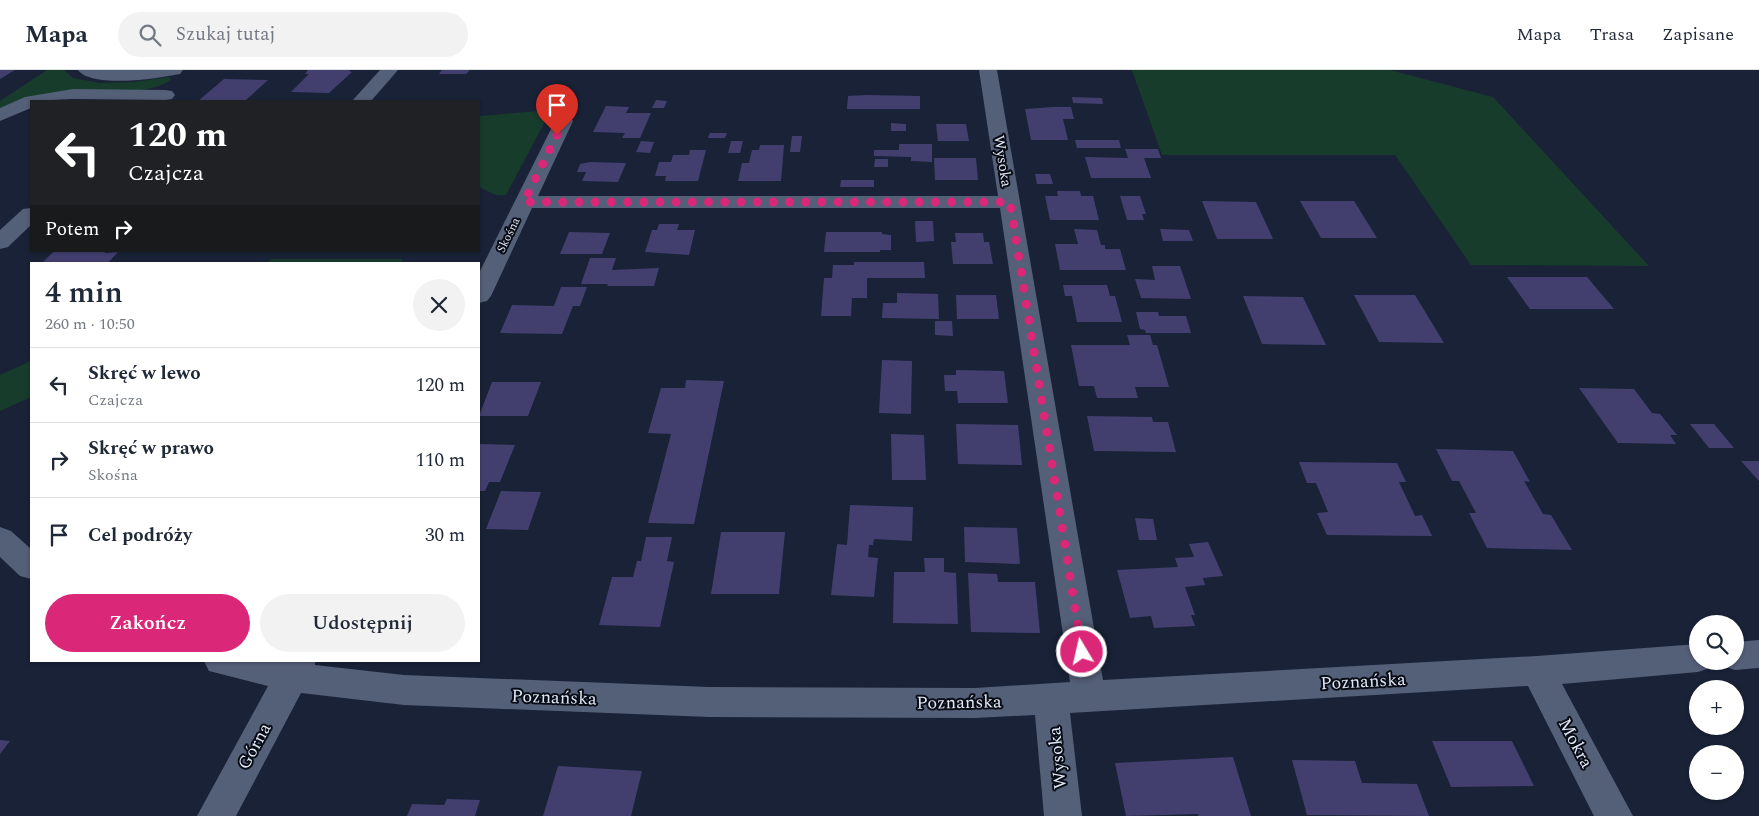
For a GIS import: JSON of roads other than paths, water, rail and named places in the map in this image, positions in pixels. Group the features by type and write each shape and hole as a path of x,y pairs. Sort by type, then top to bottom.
{"street":[{"path":"87,70 125,76 181,73"},
{"path":"362,100 389,70"},
{"name":"Wysoka","path":"988,70 1089,697"},
{"path":"38,100 73,94 162,98 181,73"},
{"path":"0,115 30,102"},
{"name":"Skośna","path":"480,294 564,121"},
{"path":"524,202 1010,202"},
{"path":"0,222 27,218"},
{"path":"0,242 27,218"},
{"path":"0,539 30,566"},
{"path":"1744,655 1759,654"},
{"name":"Poznańska","path":"230,662 296,669 404,690 700,701 975,702 1051,700 1537,671 1689,659"},
{"name":"Górna","path":"216,816 296,669"},
{"name":"Mokra","path":"1537,671 1614,816"},
{"name":"Wysoka","path":"1051,700 1063,816"}]}
